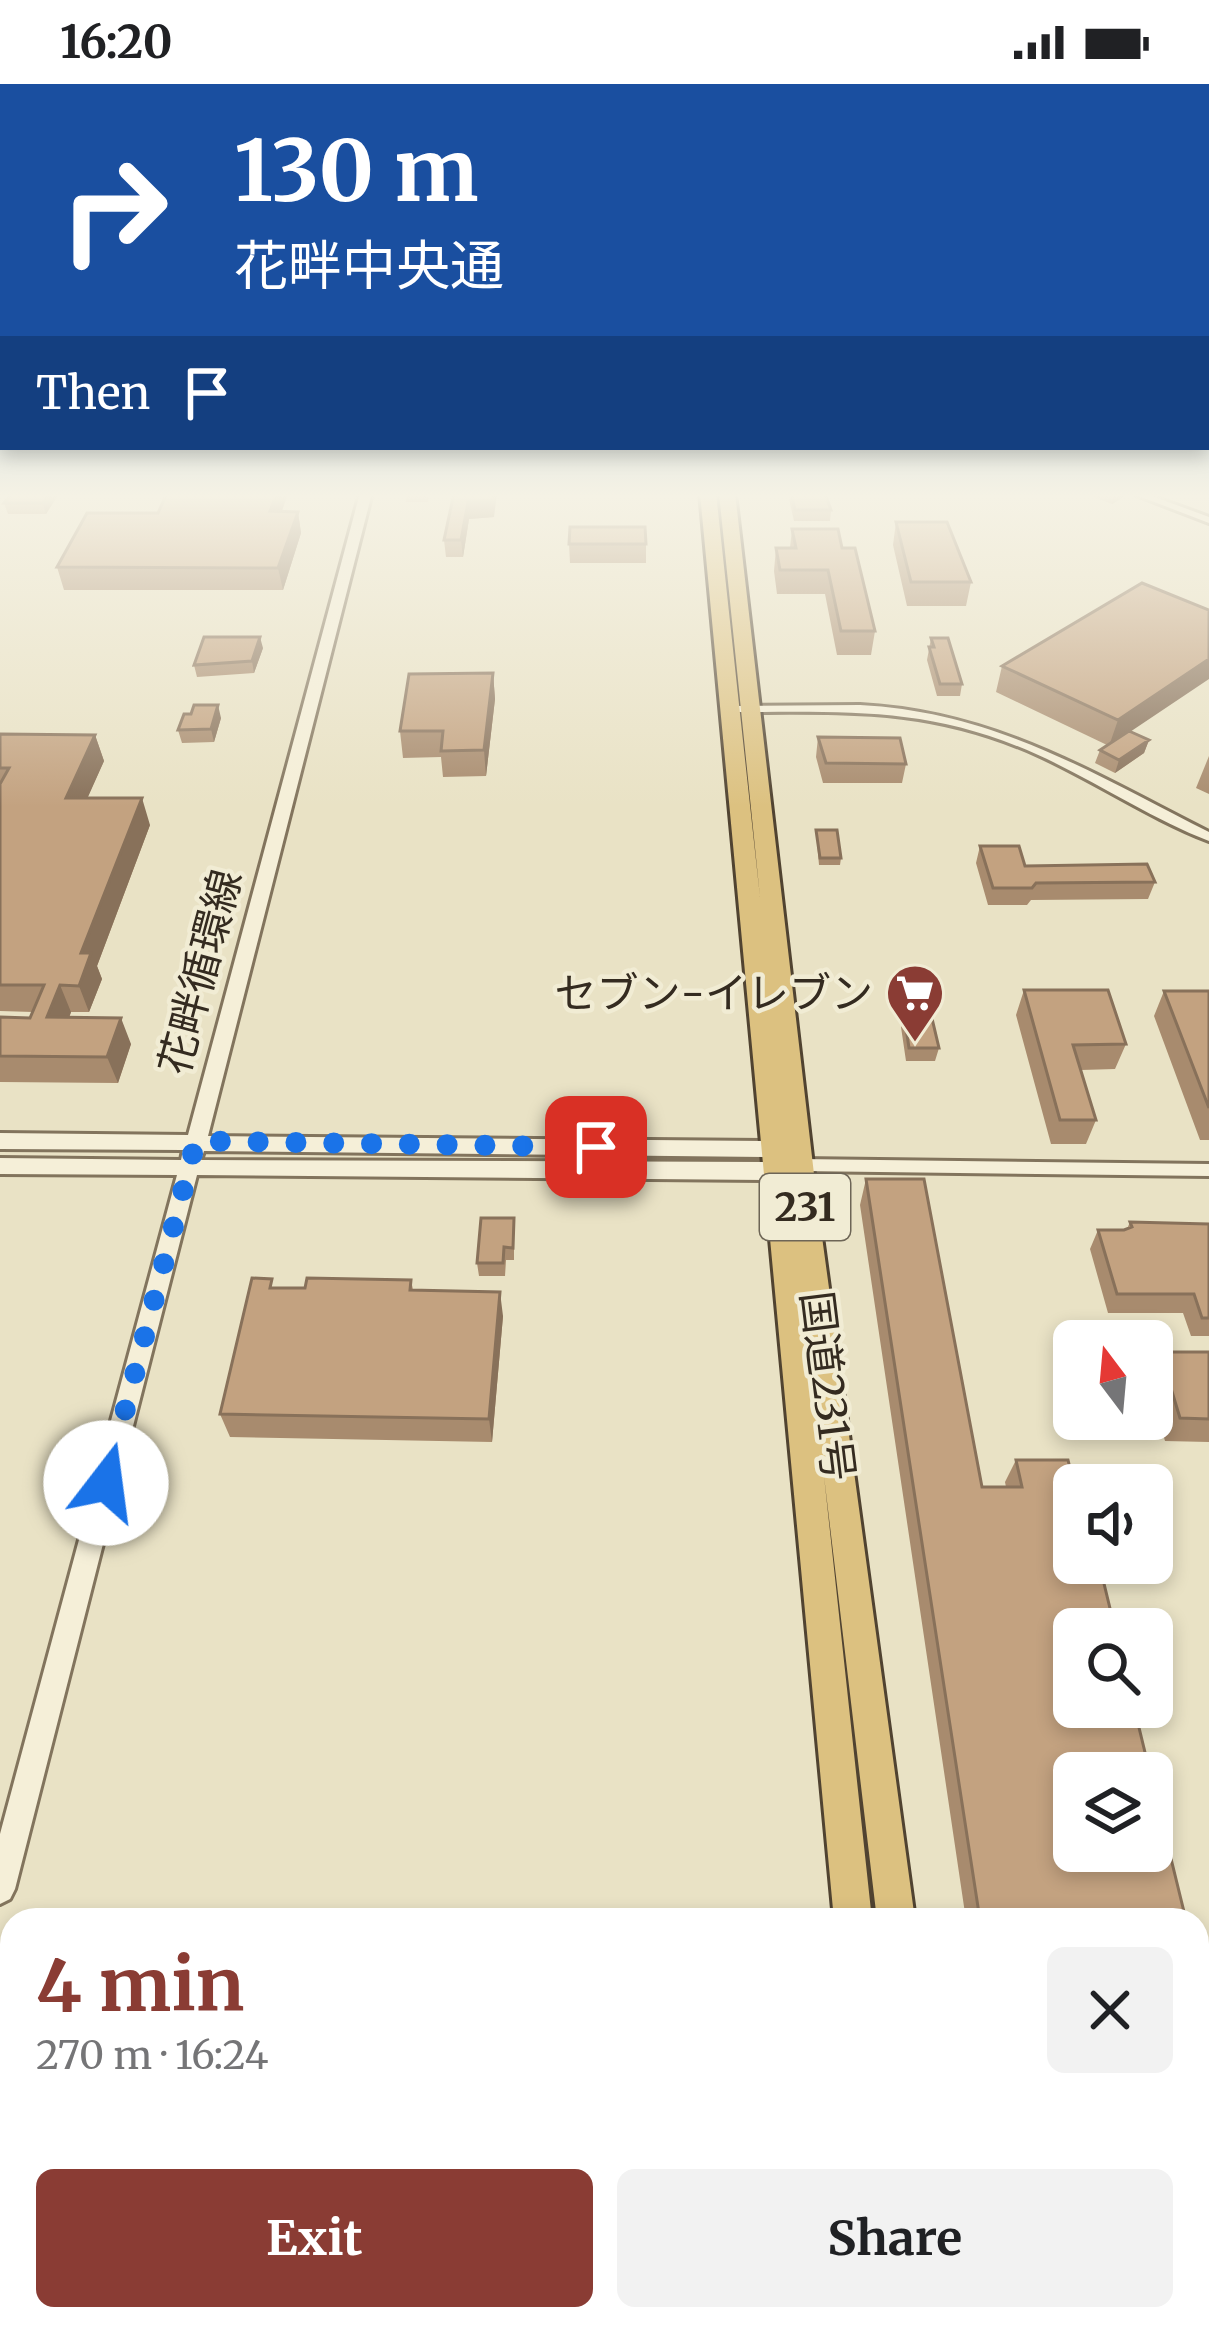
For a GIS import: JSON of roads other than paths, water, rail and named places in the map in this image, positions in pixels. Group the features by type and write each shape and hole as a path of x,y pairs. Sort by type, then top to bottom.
{"highway":[{"name":"国道231号","path":"724,598 740,709"},
{"name":"国道231号","path":"733,598 852,1908"},
{"name":"国道231号","path":"782,1162 894,1908"}],"street":[{"name":"花畔循環線","path":"0,1889 339,598"},
{"path":"740,709 904,712 957,722 1016,741 1209,837"},
{"path":"0,1141 196,1141 782,1162 1209,1170"},
{"path":"0,1166 782,1162"}],"place":[{"name":"セブン-イレブン","path":"915,1044"}]}
